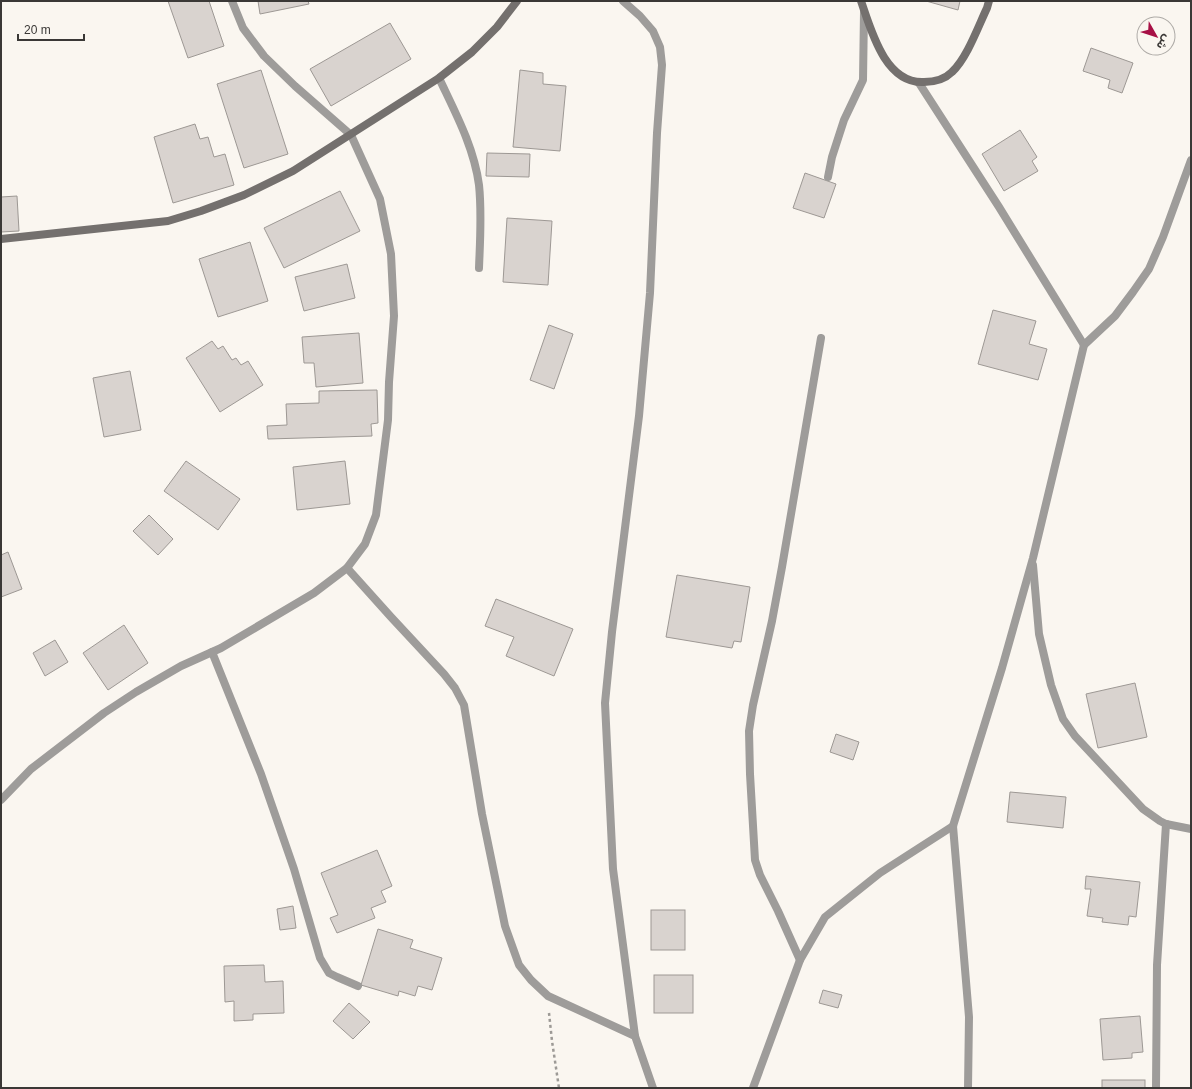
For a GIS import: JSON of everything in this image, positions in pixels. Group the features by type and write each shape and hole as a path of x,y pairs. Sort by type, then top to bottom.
{"street":[{"path":"1,800 31,769 104,713 136,692 181,666 212,652 314,593 347,568 365,544 376,515 388,420 394,316 391,254 380,199 351,135 295,86 264,56 243,28 232,1"},
{"path":"1,239 161,222 201,212 244,195 293,171 439,78 477,47 497,27 517,1"},
{"path":"623,1 640,16 652,31 660,47 662,65 657,133 650,293 640,408 612,632 605,704 613,869 635,1036 653,1088"},
{"path":"861,1 872,34 894,71 904,78 920,83 933,82 943,79 952,72 964,56 987,8 988,1"},
{"path":"828,176 832,157 844,120 863,80 864,9"},
{"path":"439,78 462,127 472,154 479,184 481,217 479,268"},
{"path":"920,83 1084,345"},
{"path":"968,1088 969,1017 953,826 1002,668 1033,558 1084,345 1115,316 1149,269 1164,237 1191,160"},
{"path":"800,960 760,875 755,860 749,731 753,705 782,567 821,338"},
{"path":"1033,558 1039,634 1051,685 1063,719 1075,736 1143,809 1166,824 1191,829"},
{"path":"347,568 444,674 455,688 464,705 482,814 505,926 519,965 530,980 548,996 635,1036"},
{"path":"212,652 261,774 294,869 320,958 329,973 358,986"},
{"path":"1156,1088 1157,965 1166,824"},
{"path":"753,1088 800,960 826,917 880,873 953,826"}],"path":[{"path":"548,996 552,1041 559,1088"}],"building":[{"path":"168,1 209,1 224,46 188,58"},
{"path":"258,1 308,1 309,4 260,14"},
{"path":"926,1 960,1 958,10"},
{"path":"390,23 411,59 331,106 310,69"},
{"path":"1091,48 1133,63 1122,93 1108,88 1110,80 1083,71"},
{"path":"261,70 288,154 244,168 217,84"},
{"path":"520,70 543,73 543,84 566,86 560,151 513,147"},
{"path":"195,124 200,139 208,137 214,157 225,154 234,185 173,203 154,137"},
{"path":"1020,130 1037,157 1032,161 1038,171 1004,191 982,154"},
{"path":"487,153 530,154 529,177 486,176"},
{"path":"805,173 836,184 824,218 793,208"},
{"path":"340,191 360,231 284,268 264,228"},
{"path":"17,196 19,231 1,232 1,197"},
{"path":"507,218 552,221 548,285 503,282"},
{"path":"250,242 268,301 218,317 199,259"},
{"path":"347,264 355,298 304,311 295,277"},
{"path":"993,310 1036,321 1029,344 1047,349 1038,380 978,364"},
{"path":"549,325 573,334 554,389 530,380"},
{"path":"359,333 363,383 316,387 314,363 304,363 302,337"},
{"path":"212,341 218,349 223,346 232,360 236,358 241,365 248,361 263,385 220,412 186,358"},
{"path":"130,371 141,430 104,437 93,378"},
{"path":"377,390 378,423 371,424 372,436 268,439 267,426 287,425 286,404 319,403 319,391"},
{"path":"186,461 240,499 218,530 164,491"},
{"path":"345,461 350,504 297,510 293,467"},
{"path":"149,515 173,539 158,555 133,531"},
{"path":"8,552 22,589 1,597 1,555"},
{"path":"677,575 750,587 741,642 734,641 732,648 666,637"},
{"path":"496,599 573,629 554,676 506,656 514,637 485,626"},
{"path":"124,625 148,663 108,690 83,653"},
{"path":"55,640 68,662 45,676 33,653"},
{"path":"1135,683 1147,737 1098,748 1086,694"},
{"path":"836,734 859,742 853,760 830,752"},
{"path":"1010,792 1066,797 1063,828 1007,822"},
{"path":"377,850 392,886 381,891 386,902 371,908 375,918 337,933 330,918 338,915 321,873"},
{"path":"1086,876 1140,882 1136,917 1129,916 1128,925 1102,922 1103,918 1087,916 1091,889 1085,889"},
{"path":"293,906 296,928 280,930 277,909"},
{"path":"651,910 685,910 685,950 651,950"},
{"path":"378,929 413,940 410,948 442,958 432,990 418,986 415,996 399,991 398,996 361,985"},
{"path":"264,965 265,982 283,981 284,1013 253,1014 253,1020 234,1021 234,1001 225,1002 224,966"},
{"path":"654,975 693,975 693,1013 654,1013"},
{"path":"823,990 842,995 838,1008 819,1003"},
{"path":"349,1003 370,1022 353,1039 333,1021"},
{"path":"1140,1016 1143,1052 1132,1053 1132,1058 1103,1060 1100,1019"},
{"path":"1102,1080 1145,1080 1145,1088 1102,1088"}]}
